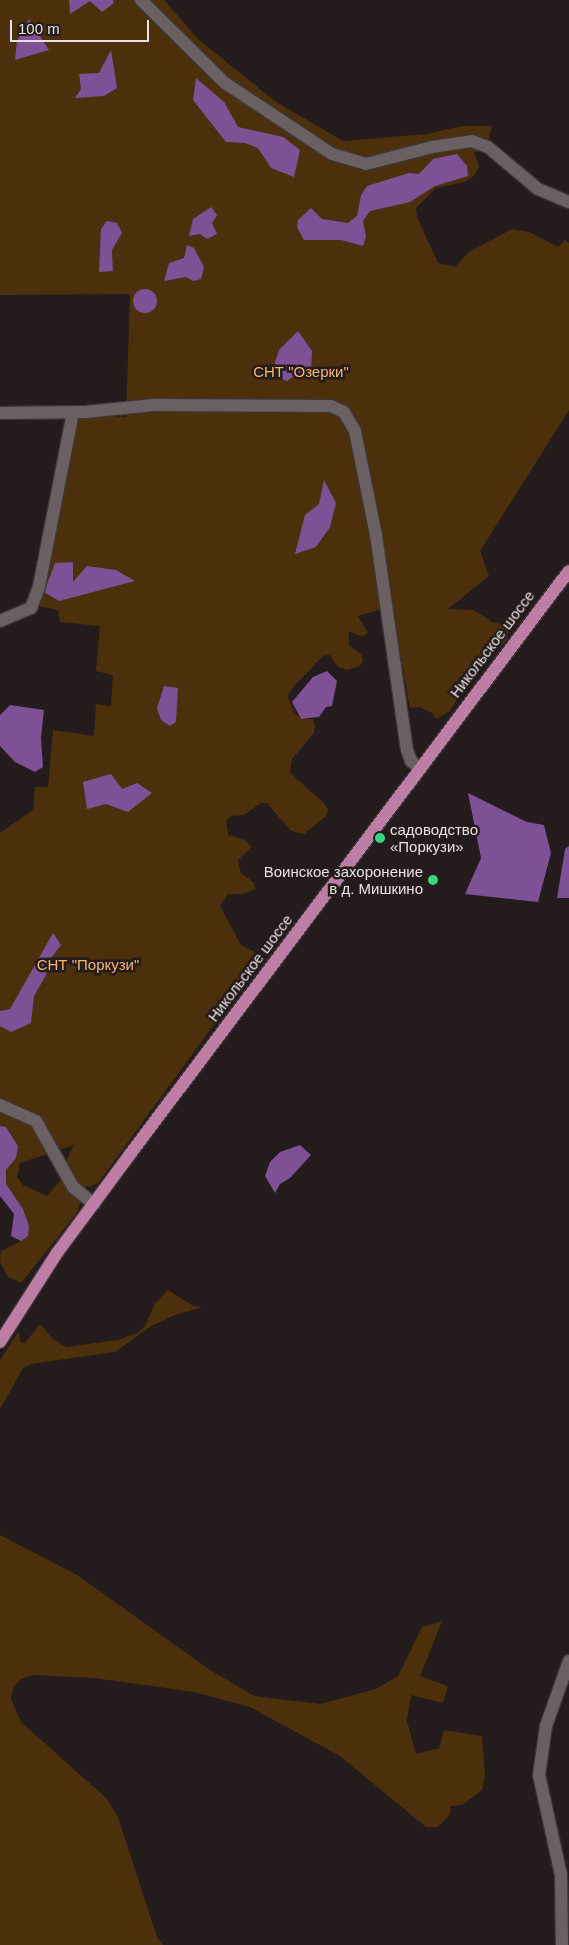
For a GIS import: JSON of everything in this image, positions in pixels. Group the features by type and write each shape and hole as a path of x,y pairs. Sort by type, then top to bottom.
{"main road":[{"name":"Никольское шоссе","path":"0,1340 94,1204 419,767 569,571"}],"street":[{"path":"141,0 225,83 332,154 366,164 432,147 472,141 488,147 538,189 569,202"},
{"path":"0,413 73,412 154,405 331,406 344,412 355,431 374,525 407,750 411,761 419,767"},
{"path":"0,621 31,608 39,587 73,412"},
{"path":"0,1105 36,1122 73,1187 94,1204"},
{"path":"562,1945 561,1875 540,1775 546,1726 569,1661"}],"green space":[{"name":"СНТ \"Озерки\"","path":"0,0 164,0 198,39 276,102 343,141 427,134 462,126 492,126 486,151 474,152 479,166 474,176 464,182 436,188 416,208 417,217 438,263 455,267 469,252 512,229 529,232 558,247 565,240 569,243 569,410 480,551 489,576 448,609 474,610 492,622 506,625 509,631 506,641 466,683 450,711 436,719 432,713 419,707 410,708 394,619 381,609 358,616 368,633 362,637 349,631 349,645 361,654 363,661 360,666 347,670 338,667 330,655 323,656 295,685 287,696 295,713 301,719 313,719 315,726 314,733 292,759 290,773 325,804 328,810 326,816 304,834 291,831 267,803 261,803 244,815 231,816 226,821 228,835 245,840 252,847 238,860 241,873 253,882 256,889 243,894 228,894 220,906 241,945 255,952 245,967 247,973 243,985 98,1183 90,1187 79,1185 65,1163 74,1145 20,1163 17,1177 23,1185 47,1196 61,1180 81,1202 76,1214 21,1283 8,1277 0,1262 1,1251 21,1241 29,1226 6,1184 6,1170 18,1146 6,1127 0,1126 0,833 33,810 35,787 48,787 53,730 94,736 96,704 111,706 113,675 96,671 100,626 60,622 58,610 29,604 71,413 126,417 130,294 0,295"},
{"path":"168,1290 193,1306 203,1307 175,1315 151,1326 115,1352 31,1364 23,1368 0,1409 0,1360 19,1331 20,1342 25,1343 40,1324 53,1339 66,1347 118,1340 137,1333 145,1326 155,1304"},
{"path":"0,1535 77,1575 207,1668 254,1696 320,1704 376,1689 398,1676 422,1627 442,1621 420,1676 448,1686 443,1703 411,1695 407,1721 416,1754 439,1748 444,1730 482,1736 485,1775 482,1790 462,1805 450,1806 450,1814 438,1827 426,1827 340,1756 250,1707 194,1692 94,1678 33,1675 21,1679 13,1688 11,1699 21,1722 107,1799 118,1817 157,1937 163,1945 0,1945"}],"shaded area":[{"path":"69,0 113,0 114,3 102,12 90,1 70,14"},
{"path":"29,19 49,50 15,60 17,41"},
{"path":"111,50 117,88 104,96 75,98 81,89 79,74 99,73"},
{"path":"196,78 224,102 238,127 283,137 300,150 294,177 271,168 258,148 245,143 226,142 193,100"},
{"path":"457,154 467,166 468,176 435,186 410,202 370,211 363,221 366,236 363,246 341,240 304,240 297,227 298,220 311,208 322,219 348,223 357,216 361,195 367,186 409,173 419,174 433,159"},
{"path":"211,207 217,215 212,223 217,234 207,239 200,234 189,236 193,219"},
{"path":"107,221 117,223 122,233 112,250 113,271 99,272 101,229"},
{"path":"187,245 194,248 204,267 201,279 193,281 186,277 164,281 169,263 184,258"},
{"path":"145,289 150,290 156,296 156,306 150,312 145,313 140,312 134,306 133,301 134,296 140,290"},
{"path":"298,331 312,351 311,370 298,373 287,381 271,374 279,350"},
{"path":"324,480 336,503 330,527 316,547 295,554 305,515 319,504"},
{"path":"73,562 73,582 87,566 116,570 135,581 59,601 44,592 55,563"},
{"path":"327,671 337,681 332,706 326,707 319,717 301,719 292,702 313,677"},
{"path":"164,686 178,688 176,722 170,726 161,720 157,708"},
{"path":"10,705 44,710 41,738 43,767 35,772 15,762 0,746 0,715"},
{"path":"111,774 122,789 137,783 152,793 128,812 106,804 87,809 83,782"},
{"path":"468,793 527,822 544,825 551,853 538,902 465,894 481,858"},
{"path":"569,846 569,898 557,898 565,849"},
{"path":"53,933 61,945 48,962 46,975 34,996 31,1023 11,1032 0,1026 0,1011 10,1009"},
{"path":"0,1126 6,1127 18,1146 16,1158 6,1170 6,1184 23,1209 29,1226 28,1236 21,1241 11,1236 14,1214 0,1196"},
{"path":"300,1145 311,1155 290,1178 280,1184 275,1193 265,1176 270,1162 280,1152"}],"place":[{"name":"садоводство «Поркузи»","path":"380,838"},
{"name":"Воинское захоронение в д. Мишкино","path":"433,880"}],"park label":[{"name":"СНТ \"Поркузи\"","path":"88,965"}]}
